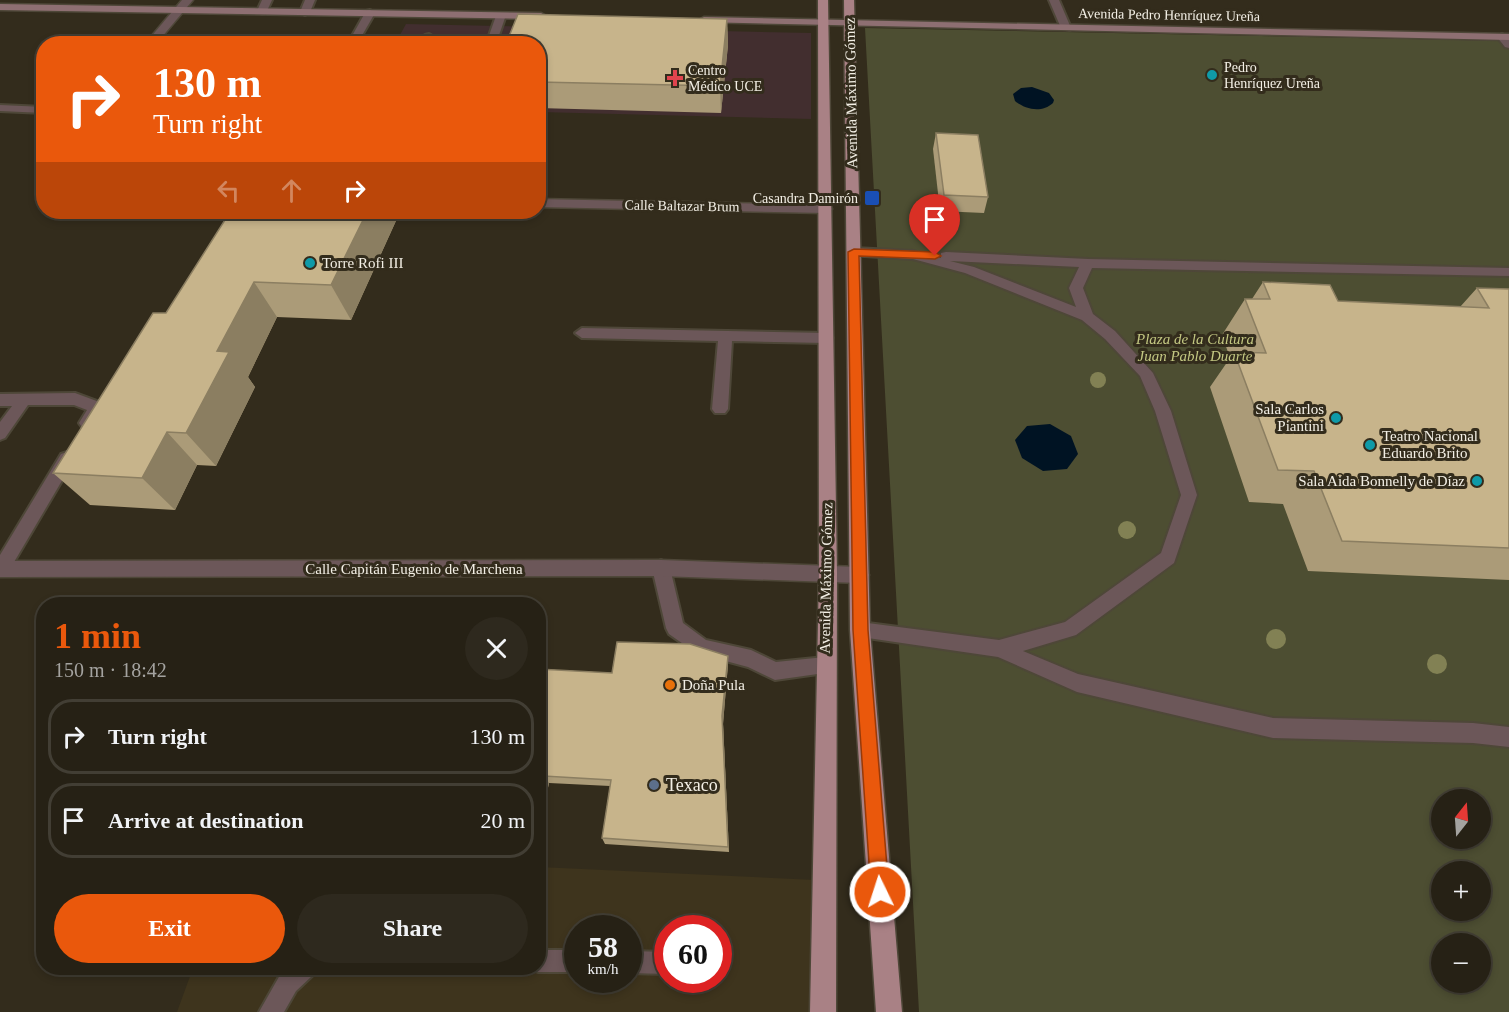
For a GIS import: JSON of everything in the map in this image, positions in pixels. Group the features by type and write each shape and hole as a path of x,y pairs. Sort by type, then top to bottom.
{"main road":[{"name":"Avenida Máximo Gómez","path":"823,0 828,573 825,666 823,1012"},
{"name":"Avenida Máximo Gómez","path":"849,0 860,630 889,1012"},
{"path":"0,7 548,17"},
{"name":"Avenida Pedro Henríquez Ureña","path":"689,20 1507,40"}],"street":[{"path":"157,36 188,0"},
{"name":"Calle Baltazar Brum","path":"546,203 825,209"},
{"name":"Calle Capitán Eugenio de Marchena","path":"1,569 661,568 859,575"}],"lane":[{"path":"262,11 267,0"},
{"path":"305,12 310,0"},
{"path":"1054,0 1066,28"},
{"path":"356,36 370,13"},
{"path":"494,36 501,15"},
{"path":"0,108 36,110"},
{"path":"854,252 1088,263 1509,272"},
{"path":"913,255 969,270 1087,317 1110,335 1146,373 1163,411 1188,495 1168,558 1070,629 999,649"},
{"path":"1087,317 1076,288 1088,263"},
{"path":"582,333 826,338"},
{"path":"720,409 724,336"},
{"path":"0,400 75,399 97,407 1,569"},
{"path":"0,434 24,400"},
{"path":"661,568 675,628 702,647 751,659 776,671 825,666"},
{"path":"860,630 999,649 1077,683 1273,728 1509,736"},
{"path":"546,961 564,962"},
{"path":"271,1012 288,983 296,975"}],"shaded area":[{"name":"Centro Médico UCE","path":"406,24 811,33 811,119 546,112 546,36 399,36"},
{"path":"546,867 815,880 812,1012 177,1012 190,975 546,975"}],"green space":[{"name":"Plaza de la Cultura Juan Pablo Duarte","path":"865,28 1509,41 1509,1012 919,1012"}],"water":[{"path":"1032,87 1049,93 1054,100 1053,103 1044,108 1034,109 1024,107 1015,101 1013,94 1021,88"},
{"path":"1050,424 1071,436 1078,454 1067,469 1043,471 1022,458 1015,440 1027,426"}],"building":[{"path":"518,14 727,19 720,86 546,82 546,36 509,36"},
{"path":"936,133 978,135 988,197 944,195"},
{"path":"226,219 364,219 331,285 254,282 217,351 229,352 186,433 167,432 142,478 53,473 153,313 166,313"},
{"name":"Teatro Nacional Eduardo Brito","path":"1263,282 1330,285 1338,301 1489,308 1477,288 1509,289 1509,548 1342,541 1314,471 1278,470 1234,352 1266,353 1245,299 1270,299"},
{"path":"617,642 690,644 728,656 722,716 728,847 602,838 611,780 546,776 546,669 612,673"}],"place":[{"name":"Pedro Henríquez Ureña","path":"1212,75"},
{"name":"Centro Médico UCE","path":"675,78"},
{"name":"Casandra Damirón","path":"872,198"},
{"name":"Torre Rofi III","path":"310,263"},
{"name":"Sala Carlos Piantini","path":"1336,418"},
{"name":"Teatro Nacional Eduardo Brito","path":"1370,445"},
{"name":"Sala Aida Bonnelly de Díaz","path":"1477,481"},
{"name":"Doña Pula","path":"670,685"},
{"name":"Texaco","path":"654,785"}],"route":[{"path":"880,892 860,630 854,252 935,256"}]}
